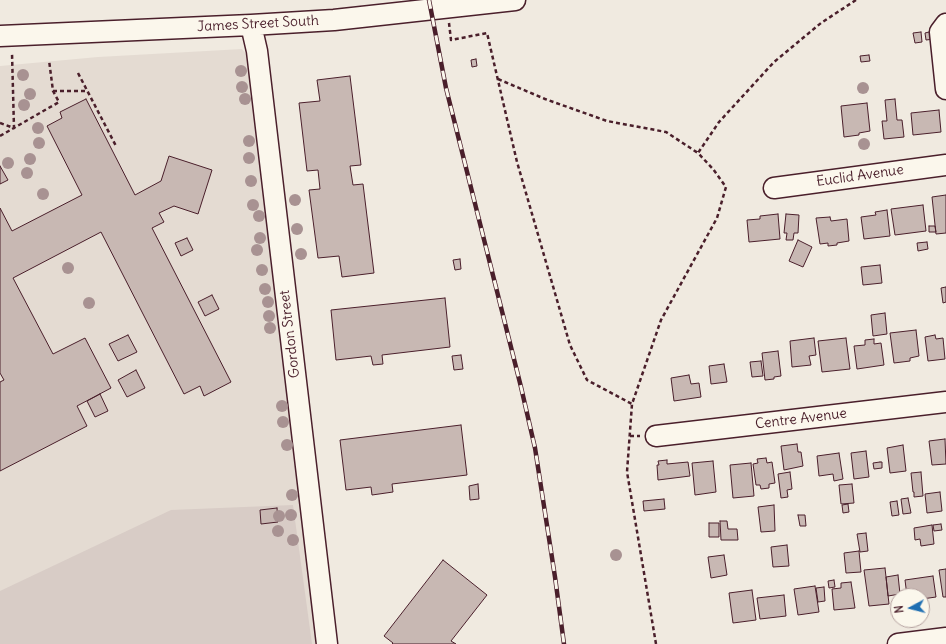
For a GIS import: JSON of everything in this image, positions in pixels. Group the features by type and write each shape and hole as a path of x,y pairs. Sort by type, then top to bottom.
{"street":[{"name":"James Street South","path":"6,35 251,25 334,20 515,0"},
{"path":"946,24 940,32 946,88"},
{"name":"Gordon Street","path":"251,25 256,51 328,644"},
{"name":"Euclid Avenue","path":"774,188 946,165"},
{"name":"Centre Avenue","path":"656,436 946,402"},
{"path":"898,644 946,638"}],"path":[{"path":"698,153 718,122 774,62 821,23 856,0"},
{"path":"447,8 451,40 487,33 517,162 570,345 587,380 632,404"},
{"path":"6,35 14,128"},
{"path":"0,136 58,102 53,91 49,60"},
{"path":"78,73 86,91 116,146"},
{"path":"498,79 545,99 607,121 666,132 698,153 714,169 726,187 717,218 661,320 632,404 627,472 656,644"},
{"path":"53,91 86,91"},
{"path":"0,123 14,128"}],"shaded area":[{"path":"242,49 247,55 320,644 0,644 0,66 98,57"},
{"path":"293,505 312,644 0,644 0,591 171,510"}],"building":[{"path":"933,31 934,39 926,40 925,33"},
{"path":"921,32 922,42 915,43 913,33"},
{"path":"869,55 870,61 861,62 860,56"},
{"path":"476,59 477,66 472,67 471,60"},
{"path":"350,76 361,165 350,166 353,185 363,184 374,273 342,277 339,256 318,258 309,190 320,189 318,170 307,171 299,103 320,101 317,80"},
{"path":"86,99 135,195 161,181 169,156 212,170 198,214 174,206 159,213 164,222 152,228 231,382 204,396 200,386 184,394 101,232 13,278 53,354 85,338 111,388 77,406 87,426 0,471 0,382 4,380 0,373 0,208 12,231 82,195 47,126 62,118 60,112"},
{"path":"895,99 897,120 902,120 904,137 884,139 882,121 887,121 885,100"},
{"path":"867,103 870,131 859,133 859,135 844,137 841,106"},
{"path":"939,110 941,132 913,135 911,113"},
{"path":"0,166 8,180 0,184"},
{"path":"946,195 946,233 936,234 932,197"},
{"path":"923,205 926,231 895,235 891,209"},
{"path":"887,210 890,236 864,239 861,217 876,215 875,212"},
{"path":"778,214 780,239 749,242 747,220 760,219 760,216"},
{"path":"786,214 799,215 798,233 794,233 793,240 786,240 787,233 784,233"},
{"path":"830,217 831,221 847,219 849,241 828,246 828,243 820,244 816,218"},
{"path":"929,226 935,226 936,232 929,232"},
{"path":"187,238 193,250 181,256 175,243"},
{"path":"798,240 812,247 803,267 789,261"},
{"path":"927,242 928,249 918,251 917,243"},
{"path":"460,259 461,269 455,270 453,260"},
{"path":"880,265 882,283 863,285 861,267"},
{"path":"946,287 946,302 943,303 941,288"},
{"path":"212,295 219,309 205,316 198,302"},
{"path":"445,298 450,347 382,355 383,364 373,365 371,356 336,360 331,310"},
{"path":"885,313 887,334 873,336 871,315"},
{"path":"916,330 919,356 910,358 910,361 894,363 890,333"},
{"path":"128,335 137,352 118,361 109,344"},
{"path":"935,335 936,339 943,338 945,359 928,361 925,337"},
{"path":"814,338 816,355 809,356 811,365 792,367 790,341"},
{"path":"846,338 850,369 822,372 818,341"},
{"path":"874,339 874,344 881,343 884,365 857,369 854,346 865,345 865,340"},
{"path":"778,351 781,376 774,377 774,379 765,380 762,353"},
{"path":"461,355 463,369 454,370 452,356"},
{"path":"761,361 763,376 752,377 750,362"},
{"path":"724,364 727,382 711,384 709,366"},
{"path":"136,370 145,388 127,397 118,380"},
{"path":"689,375 691,384 699,383 701,397 674,401 671,378"},
{"path":"100,394 108,411 95,417 87,401"},
{"path":"461,425 467,475 392,484 393,492 372,495 371,487 346,490 340,440"},
{"path":"945,439 946,464 932,465 929,441"},
{"path":"797,444 798,452 801,452 803,466 784,470 781,446"},
{"path":"903,445 906,471 890,473 887,448"},
{"path":"866,451 869,477 854,479 851,453"},
{"path":"839,453 843,479 834,481 833,474 819,476 817,456"},
{"path":"766,458 767,463 772,462 775,483 769,484 769,488 761,489 760,485 756,485 753,464 758,463 757,459"},
{"path":"667,460 667,464 688,462 690,476 658,480 658,461"},
{"path":"713,461 716,492 695,495 692,463"},
{"path":"882,462 882,468 874,469 873,463"},
{"path":"751,463 754,496 733,498 730,465"},
{"path":"790,472 792,489 787,490 788,497 781,498 778,474"},
{"path":"921,472 923,496 914,497 911,473"},
{"path":"478,484 479,499 470,500 469,486"},
{"path":"852,484 854,503 841,504 839,485"},
{"path":"940,492 942,511 927,513 925,494"},
{"path":"908,498 911,513 903,514 901,499"},
{"path":"664,499 665,509 644,511 643,501"},
{"path":"897,501 899,515 892,516 890,502"},
{"path":"848,504 849,512 843,513 842,505"},
{"path":"774,505 775,531 761,532 758,507"},
{"path":"277,508 278,522 261,524 260,510"},
{"path":"798,515 805,515 806,526 800,526"},
{"path":"720,521 727,521 728,529 737,529 738,540 721,540"},
{"path":"709,523 719,523 719,537 709,537"},
{"path":"941,524 942,530 934,531 933,525"},
{"path":"932,525 934,544 921,546 920,539 915,540 914,528"},
{"path":"866,533 868,551 860,552 857,534"},
{"path":"787,545 789,566 773,567 771,547"},
{"path":"859,551 861,572 846,573 844,553"},
{"path":"724,555 727,575 711,578 708,557"},
{"path":"443,560 487,595 451,641 456,644 392,644 393,643 384,636"},
{"path":"885,568 889,604 869,606 864,570"},
{"path":"946,569 946,597 943,597 939,570"},
{"path":"898,575 899,588 890,588 890,596 888,596 886,577"},
{"path":"933,576 936,597 930,598 930,588 906,588 905,580"},
{"path":"834,580 835,587 829,588 828,581"},
{"path":"851,582 855,608 834,610 832,589 841,588 841,583"},
{"path":"815,586 819,612 798,615 794,589"},
{"path":"824,587 825,601 818,602 816,588"},
{"path":"752,590 756,620 733,623 729,593"},
{"path":"784,595 786,616 760,619 757,598"}],"railway":[{"path":"429,0 446,88 535,448 564,644"}]}
